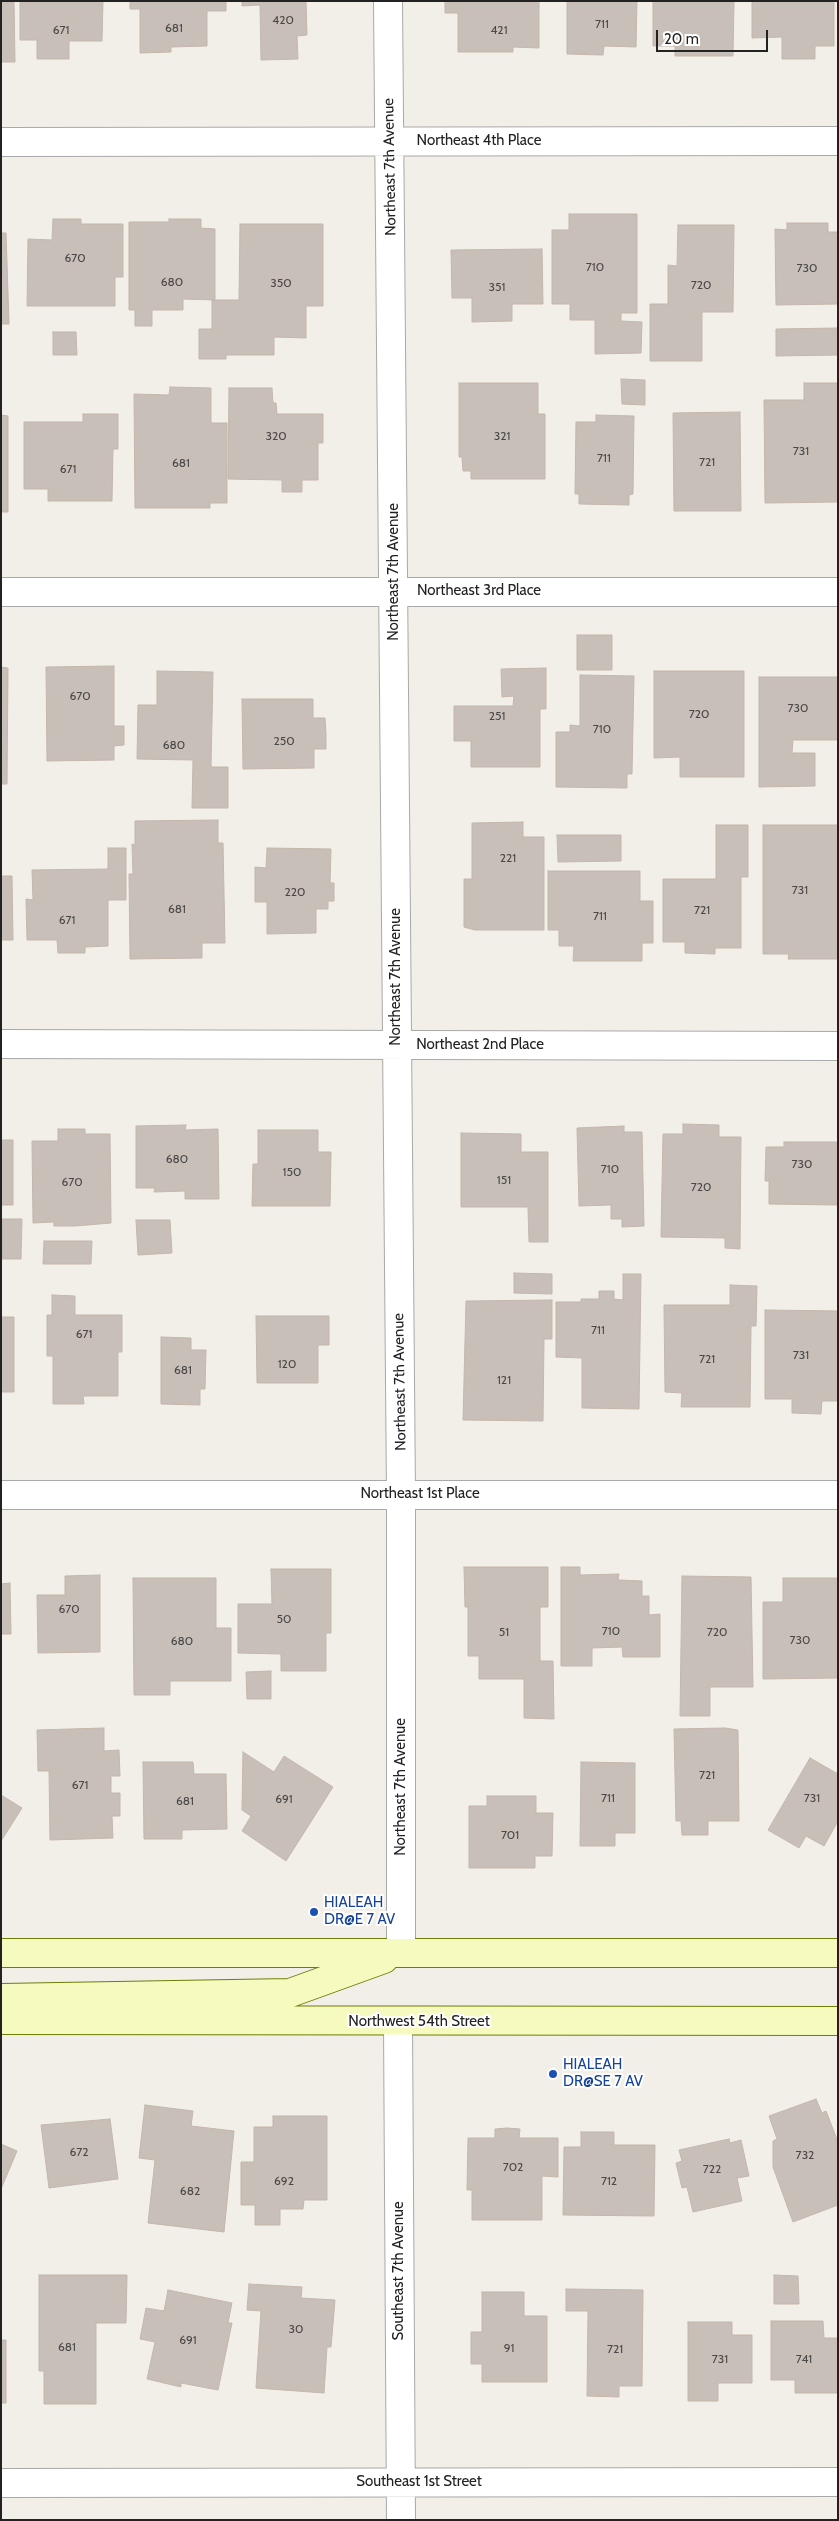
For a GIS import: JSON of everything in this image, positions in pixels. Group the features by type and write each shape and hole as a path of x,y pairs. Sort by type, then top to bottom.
{"main road":[{"path":"1,1953 838,1953"},
{"path":"1,1998 290,1993 401,1953"},
{"name":"Northwest 54th Street","path":"1,2020 398,2022 838,2021"}],"street":[{"name":"Northeast 7th Avenue","path":"388,1 401,1494 401,1953"},
{"name":"Northeast 4th Place","path":"1,142 838,141"},
{"name":"Northeast 3rd Place","path":"1,592 394,590 838,592"},
{"name":"Northeast 2nd Place","path":"1,1044 838,1046"},
{"name":"Northeast 1st Place","path":"1,1494 838,1495"},
{"name":"Southeast 7th Avenue","path":"398,2022 401,2520"},
{"name":"Southeast 1st Street","path":"1,2483 838,2482"}],"building":[{"path":"1,1 14,1 15,62 1,62"},
{"path":"20,1 103,1 102,41 69,41 69,59 37,59 37,40 20,40"},
{"path":"130,1 226,1 226,11 207,11 207,46 171,47 171,52 140,53 140,9 130,9"},
{"path":"242,1 306,1 307,35 297,36 298,59 261,60 260,5 242,6"},
{"path":"445,1 539,1 539,48 513,47 513,52 458,52 458,13 445,13"},
{"path":"567,1 637,1 636,47 604,46 603,55 567,54"},
{"path":"653,1 734,1 733,56 675,56 675,46 653,46"},
{"path":"752,1 834,1 834,46 815,46 815,59 782,59 782,37 752,38"},
{"path":"569,214 637,214 637,313 621,313 621,321 642,322 641,353 595,354 595,320 570,320 570,304 552,304 552,230 569,230"},
{"path":"53,219 81,219 81,224 123,224 123,277 115,277 115,306 27,306 28,239 52,240"},
{"path":"169,219 201,219 201,228 215,229 215,300 183,299 183,310 152,310 152,326 135,326 135,310 129,310 129,222 169,222"},
{"path":"787,223 828,223 828,232 838,232 838,304 776,305 775,229 787,230"},
{"path":"240,224 323,224 323,306 306,306 306,338 274,337 274,355 226,355 226,359 199,359 199,329 212,329 212,300 239,300"},
{"path":"678,225 734,225 733,312 702,312 702,361 650,361 650,304 668,304 668,265 677,266"},
{"path":"1,233 6,233 9,324 1,324"},
{"path":"542,249 543,304 512,304 512,321 472,322 472,298 452,298 451,250"},
{"path":"838,328 838,355 776,356 776,329"},
{"path":"53,332 76,332 77,355 53,355"},
{"path":"621,379 645,380 645,405 622,404"},
{"path":"459,383 538,383 538,414 545,414 545,479 471,479 471,471 463,471 462,457 459,457"},
{"path":"804,383 838,383 838,502 765,503 764,400 804,400"},
{"path":"170,387 211,388 211,423 227,423 227,503 210,503 210,508 135,508 134,394 169,395"},
{"path":"229,388 272,388 273,403 276,403 277,414 323,414 323,443 318,443 318,480 302,480 302,492 282,492 282,480 228,479"},
{"path":"740,412 741,511 674,511 673,413"},
{"path":"83,414 118,414 118,449 113,449 112,501 48,501 48,489 24,489 24,422 83,422"},
{"path":"1,415 8,416 8,512 1,512"},
{"path":"596,415 634,416 633,494 629,495 629,505 579,504 579,494 575,494 576,422 596,422"},
{"path":"577,635 612,635 612,670 577,670"},
{"path":"114,666 114,726 124,726 124,745 114,746 114,760 47,761 46,667"},
{"path":"1,667 8,668 7,784 1,784"},
{"path":"546,668 546,709 540,709 540,767 471,767 471,741 454,741 454,706 513,706 514,696 502,697 501,669"},
{"path":"157,671 213,672 211,767 228,767 228,808 192,808 193,760 137,759 138,705 157,705"},
{"path":"654,671 744,671 744,777 680,777 680,757 654,758"},
{"path":"580,675 634,676 632,774 627,774 627,788 556,787 556,732 570,732 570,725 580,726"},
{"path":"759,677 838,677 838,740 793,740 792,753 815,753 815,786 759,787"},
{"path":"242,699 313,699 313,718 325,718 326,734 326,749 314,749 314,768 243,769"},
{"path":"218,820 218,843 223,843 225,943 202,943 202,958 130,959 129,874 133,874 132,844 135,845 135,821"},
{"path":"523,822 523,837 544,837 544,930 475,930 464,927 464,879 472,879 472,823"},
{"path":"716,825 748,825 748,877 741,877 741,948 715,948 715,954 685,953 685,942 663,942 663,879 716,879"},
{"path":"763,825 838,825 838,959 788,959 789,954 763,954"},
{"path":"557,835 621,835 621,861 558,862"},
{"path":"108,848 126,848 126,900 108,900 108,946 85,947 85,953 58,953 57,940 27,940 26,899 33,900 32,870 108,869"},
{"path":"267,848 331,849 330,883 334,883 334,901 328,901 328,909 316,909 316,933 267,934 267,902 255,902 255,867 266,868"},
{"path":"548,871 640,871 640,901 653,901 653,943 642,943 642,961 573,961 574,946 559,946 559,930 548,930"},
{"path":"1,876 12,876 13,940 1,940"},
{"path":"683,1124 719,1125 719,1137 741,1137 740,1249 725,1248 725,1238 661,1237 663,1134 683,1134"},
{"path":"186,1125 185,1130 218,1129 219,1199 185,1199 185,1191 154,1192 155,1188 136,1188 136,1126"},
{"path":"624,1126 624,1132 642,1132 644,1226 622,1227 622,1219 611,1219 611,1205 579,1206 577,1128"},
{"path":"58,1129 85,1129 85,1134 110,1134 111,1223 54,1226 54,1222 33,1223 32,1141 58,1141"},
{"path":"258,1130 318,1130 318,1152 331,1152 330,1206 252,1206 253,1164 258,1164"},
{"path":"461,1133 521,1134 521,1152 548,1152 548,1242 529,1242 528,1207 461,1207"},
{"path":"1,1140 13,1140 13,1205 1,1205"},
{"path":"784,1142 838,1142 838,1205 769,1204 769,1181 765,1181 766,1147 784,1147"},
{"path":"2,1219 22,1219 21,1259 2,1259"},
{"path":"136,1220 170,1220 172,1253 138,1255"},
{"path":"44,1241 92,1241 91,1264 43,1264"},
{"path":"514,1273 552,1274 552,1294 514,1293"},
{"path":"623,1274 641,1274 639,1409 582,1408 582,1358 556,1357 556,1302 581,1302 581,1299 599,1299 599,1291 614,1291 614,1299 623,1300"},
{"path":"730,1285 757,1286 756,1326 751,1326 750,1407 681,1407 682,1393 665,1392 664,1305 730,1305"},
{"path":"52,1295 75,1296 75,1315 122,1315 122,1352 118,1352 118,1396 83,1396 84,1404 53,1404 53,1356 47,1356 47,1315 52,1315"},
{"path":"552,1300 552,1339 544,1339 543,1421 463,1420 466,1301"},
{"path":"765,1310 838,1311 838,1401 822,1401 821,1414 792,1413 792,1399 765,1399"},
{"path":"256,1316 329,1316 329,1345 318,1345 318,1383 257,1383"},
{"path":"1,1317 14,1317 14,1392 1,1392"},
{"path":"161,1337 191,1338 191,1350 206,1350 205,1389 200,1389 200,1405 161,1404"},
{"path":"464,1567 548,1567 548,1607 540,1607 540,1661 553,1661 554,1719 524,1718 524,1679 479,1679 479,1656 468,1656 468,1607 465,1607"},
{"path":"561,1567 580,1567 580,1575 619,1574 618,1580 642,1581 642,1596 649,1596 649,1615 660,1614 660,1657 623,1657 622,1647 592,1648 592,1666 561,1666"},
{"path":"271,1569 331,1569 331,1633 326,1633 326,1671 281,1671 281,1654 238,1653 238,1604 272,1604"},
{"path":"100,1575 100,1652 38,1653 37,1595 65,1595 65,1576"},
{"path":"682,1576 751,1577 753,1687 710,1687 710,1716 680,1716"},
{"path":"133,1578 216,1578 216,1628 231,1628 231,1681 170,1681 170,1695 134,1695"},
{"path":"783,1578 838,1578 838,1678 763,1679 763,1602 783,1602"},
{"path":"10,1583 11,1634 1,1634 1,1584"},
{"path":"271,1671 271,1699 247,1699 246,1672"},
{"path":"104,1728 104,1751 119,1750 120,1776 111,1776 111,1793 120,1793 120,1816 112,1816 113,1838 50,1840 49,1771 38,1771 37,1730"},
{"path":"725,1728 738,1730 739,1821 708,1821 708,1835 682,1835 681,1821 676,1821 674,1729"},
{"path":"243,1752 274,1772 284,1756 333,1787 286,1861 242,1831 251,1816 242,1810"},
{"path":"810,1758 838,1774 838,1821 824,1846 806,1836 799,1848 768,1830"},
{"path":"143,1762 193,1762 194,1774 226,1774 227,1829 182,1830 182,1839 144,1839"},
{"path":"581,1762 635,1763 635,1833 615,1833 615,1846 580,1846"},
{"path":"1,1795 22,1808 1,1841"},
{"path":"487,1796 536,1796 536,1813 553,1813 552,1856 535,1856 535,1868 469,1868 469,1806 487,1806"},
{"path":"816,2099 822,2113 826,2111 838,2142 838,2205 793,2222 773,2167 773,2141 777,2139 769,2116"},
{"path":"145,2105 193,2111 191,2126 234,2131 224,2232 148,2223 155,2160 139,2158"},
{"path":"273,2116 327,2116 327,2200 304,2200 303,2209 280,2209 280,2225 255,2225 255,2205 241,2205 241,2162 254,2162 254,2127 273,2127"},
{"path":"110,2119 118,2179 49,2188 41,2125"},
{"path":"495,2129 520,2129 519,2138 558,2138 558,2177 542,2176 542,2220 472,2220 472,2190 467,2190 468,2138 495,2138"},
{"path":"581,2132 614,2132 614,2145 655,2145 654,2216 563,2215 564,2147 581,2147"},
{"path":"729,2139 730,2143 741,2140 749,2176 737,2178 742,2201 693,2212 687,2187 682,2188 676,2163 682,2161 679,2150"},
{"path":"1,2144 17,2151 1,2189"},
{"path":"39,2275 127,2275 126,2323 96,2323 96,2404 44,2404 44,2371 39,2371"},
{"path":"774,2275 798,2276 799,2304 774,2304"},
{"path":"249,2284 302,2287 301,2298 335,2300 331,2347 327,2347 324,2393 256,2388 261,2311 247,2310"},
{"path":"566,2289 643,2290 642,2386 619,2386 619,2397 587,2396 588,2311 566,2311"},
{"path":"168,2290 232,2303 228,2323 232,2323 218,2390 181,2383 181,2387 147,2379 155,2342 140,2339 146,2308 164,2311"},
{"path":"482,2292 524,2292 524,2316 547,2316 547,2382 482,2382 482,2364 471,2364 471,2332 482,2332"},
{"path":"771,2321 823,2321 824,2338 838,2338 838,2393 795,2393 795,2380 771,2380"},
{"path":"688,2322 732,2322 732,2335 752,2335 752,2383 718,2383 718,2401 688,2401"},
{"path":"1,2340 6,2340 6,2403 1,2403"}],"place":[{"name":"HIALEAH DR@E 7 AV","path":"314,1912"},
{"name":"HIALEAH DR@SE 7 AV","path":"553,2074"}]}
